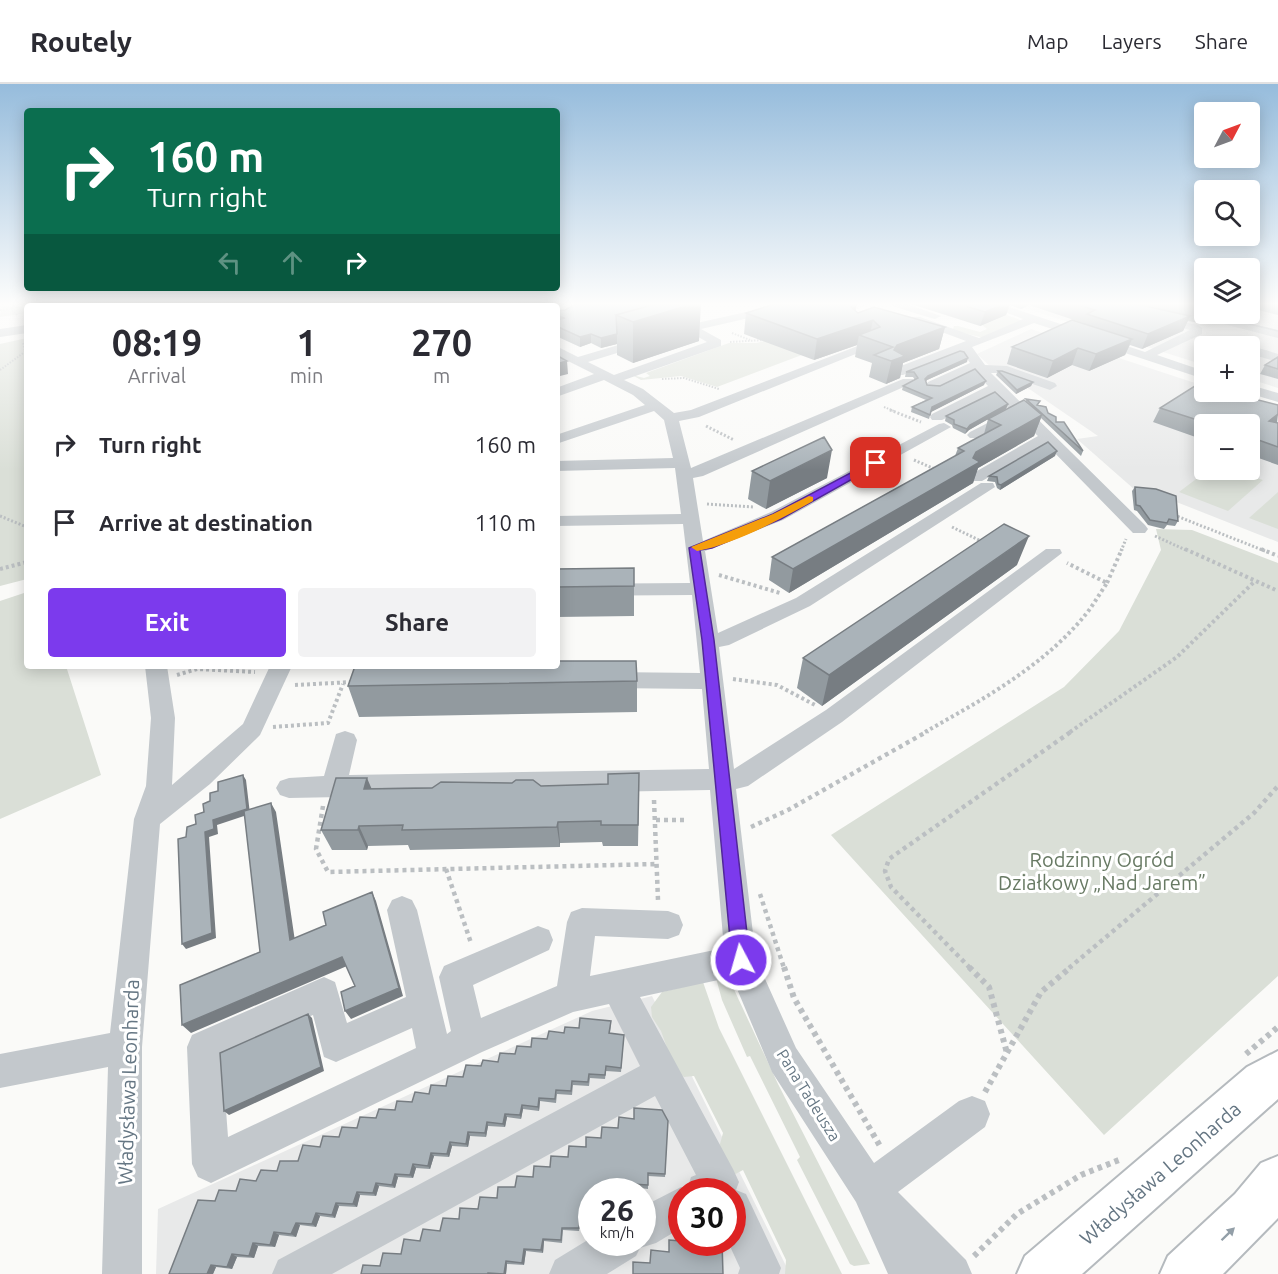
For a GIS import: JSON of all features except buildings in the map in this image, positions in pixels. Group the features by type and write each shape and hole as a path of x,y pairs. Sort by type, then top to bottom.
{"main road":[{"name":"Władysława Leonharda","path":"1043,1274 1263,1083 1260,1066"},
{"path":"1186,1274 1252,1211 1278,1180"}],"street":[{"path":"572,359 638,392 663,412"},
{"path":"560,392 668,359"},
{"path":"560,439 663,412 694,414 837,359"},
{"path":"560,466 682,468 697,473 938,359"},
{"path":"977,359 978,367 995,388 1138,529"},
{"path":"1154,359 1194,372"},
{"path":"933,385 978,367 1002,369 1050,386"},
{"path":"694,548 708,545 777,516 896,452 995,388"},
{"path":"1260,392 1278,398"},
{"path":"975,435 1019,410"},
{"name":"Pana Tadeusza","path":"663,412 695,511 694,548 705,581 714,640 711,681 731,779 741,960 784,1060 882,1181 963,1265"},
{"path":"714,640 803,602 936,519 982,482 1047,437"},
{"path":"560,521 695,511"},
{"path":"289,788 329,791 731,779 834,716 1051,554"},
{"path":"560,590 705,581"},
{"path":"147,819 201,777 252,729 280,669"},
{"name":"Władysława Leonharda","path":"122,1274 125,1047 147,819 159,786 164,718 158,673"},
{"path":"590,680 711,681"},
{"path":"329,791 345,740"},
{"path":"402,910 435,1057"},
{"path":"572,996 582,922 663,925"},
{"path":"470,1040 455,977 538,940"},
{"path":"424,1006 336,1046 324,993 204,1047 211,1164 470,1040 572,996 741,960"},
{"path":"617,986 713,1178"},
{"path":"0,1071 125,1047"},
{"path":"292,1274 662,1073"},
{"path":"882,1181 972,1114"},
{"name":"Pana Tadeusza","path":"882,1181 909,1274"},
{"path":"746,1241 761,1268 758,1274"},
{"path":"569,1274 599,1256"}],"path":[{"path":"0,370 16,359"},
{"path":"667,379 684,378 724,392"},
{"path":"705,425 717,431"},
{"path":"896,452 939,471"},
{"path":"695,511 734,506"},
{"path":"1172,514 1278,556"},
{"path":"0,516 24,526"},
{"path":"936,519 984,542"},
{"path":"747,828 757,825 995,692 1035,662 1084,617 1107,583 1132,528 1278,591"},
{"path":"1051,554 1107,583"},
{"path":"0,569 24,563"},
{"path":"705,581 755,584"},
{"path":"1007,1053 989,987 891,887 885,871 889,859 1177,657 1255,581"},
{"path":"714,640 727,679 764,680 790,689 816,706"},
{"path":"158,673 197,669 280,669 291,685 343,684 363,680"},
{"path":"252,729 328,723 343,684"},
{"path":"731,779 749,838"},
{"path":"972,1114 1041,992 1254,813 1278,786"},
{"path":"654,789 657,864 663,925"},
{"path":"329,791 316,849 328,872 657,864"},
{"path":"656,820 684,820"},
{"path":"446,869 478,967"},
{"path":"759,889 794,998 882,1181"},
{"path":"1260,1066 1278,1027"},
{"path":"963,1265 1017,1214 1082,1175 1124,1158"}],"shaded area":[{"path":"982,359 1121,359 1194,383 1194,402 1248,402 1278,409 1278,542 1151,492 1143,497 1077,439 1098,436 1022,384 1006,381"},
{"path":"1260,359 1278,359 1278,388 1260,382"},
{"path":"652,996 742,1178 668,1178 668,1256 746,1256 746,1185 790,1274 156,1274 158,1209 592,1011"}],"green space":[{"path":"0,359 24,359 24,580 0,586"},
{"path":"686,359 792,359 717,387 681,376 641,380 632,375 644,378 650,376 646,373"},
{"path":"1195,480 1263,480 1228,511 1179,492"},
{"path":"1278,492 1278,529 1249,518"},
{"name":"Rodzinny Ogród Działkowy „Nad Jarem”","path":"1156,529 1192,530 1278,563 1278,976 1104,1135 831,835 1064,687 1119,631 1161,550"},
{"path":"24,593 24,669 67,669 101,775 0,819 0,601"},
{"path":"716,978 723,978 731,983 778,1084 870,1264 854,1266 850,1264 797,1160 800,1157 750,1056 747,1057 722,1000"},
{"path":"703,982 719,1028 842,1274 785,1274 786,1260 743,1170 728,1178 717,1155 723,1133 694,1076 684,1077 675,1070 661,1031 652,1017 651,1007 662,992"}],"slow traffic":[{"path":"697,547 708,545 777,516 809,499"}],"route":[{"path":"741,960 708,640 694,548 708,545 777,516 876,463"}]}
